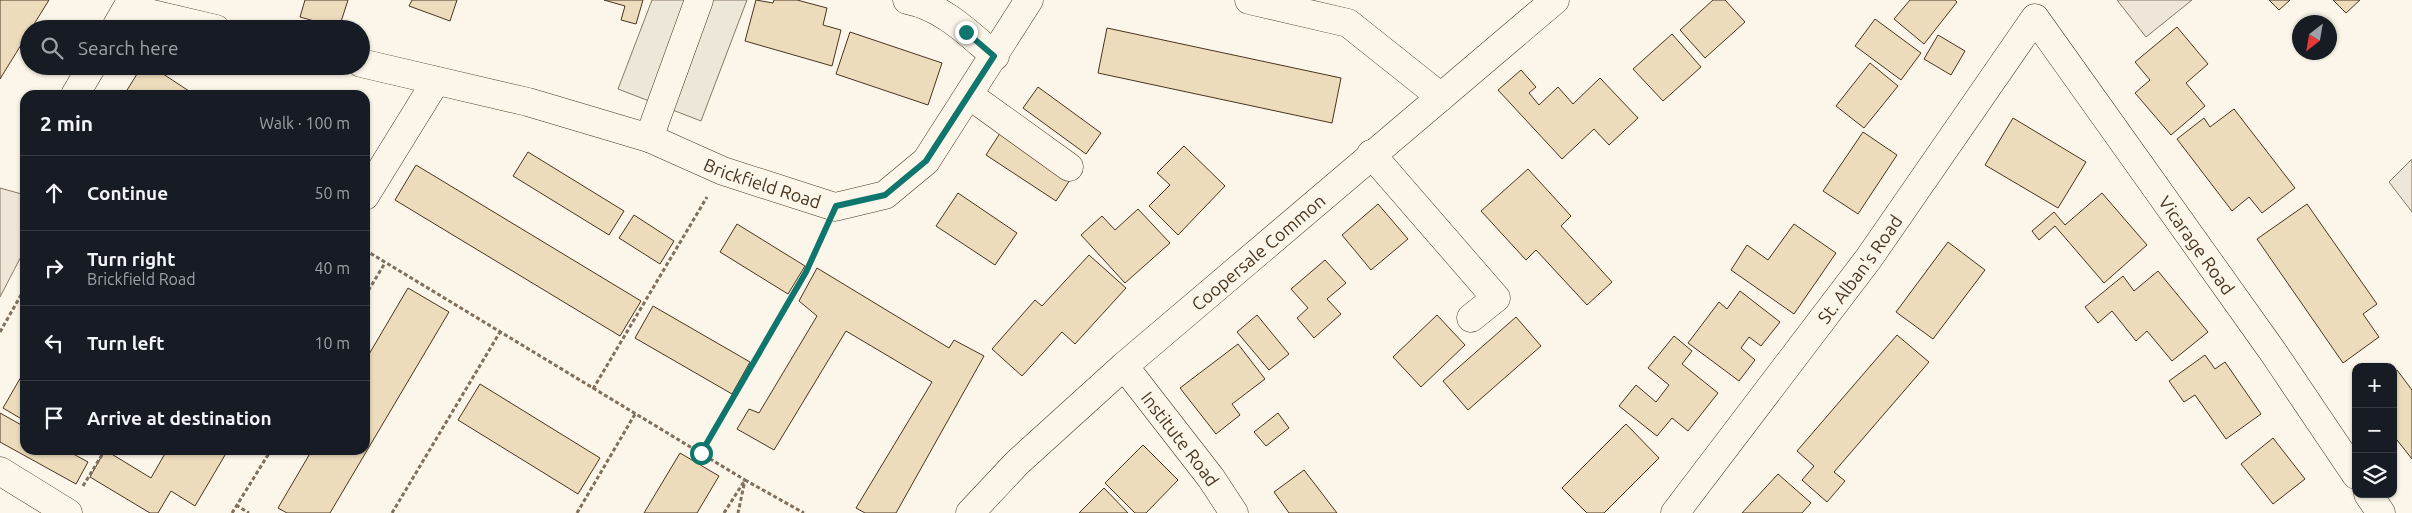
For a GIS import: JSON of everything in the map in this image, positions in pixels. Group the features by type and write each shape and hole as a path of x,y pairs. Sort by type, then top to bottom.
{"street":[{"path":"649,138 699,0"},
{"path":"907,0 923,3 946,15 994,56"},
{"name":"Brickfield Road","path":"370,65 528,102 649,138 723,171 787,193 836,206 885,195 926,161 1029,0"},
{"path":"1250,0 1348,23 1441,97"},
{"name":"Coopersale Common","path":"970,513 1017,462 1124,366 1551,1"},
{"path":"121,20 128,8 178,20"},
{"name":"Vicarage Road","path":"2035,18 2273,352 2352,469"},
{"name":"St. Alban's Road","path":"1675,513 1869,258 2035,18"},
{"path":"78,90 87,75"},
{"path":"370,188 436,81"},
{"path":"969,95 1070,167"},
{"path":"1371,154 1496,298 1471,318"},
{"name":"Institute Road","path":"1124,366 1211,478 1234,513"},
{"path":"0,472 68,513"},
{"path":"2371,498 2381,513"}],"path":[{"path":"593,389 723,171"},
{"path":"701,453 806,272 836,206"},
{"path":"370,253 745,480 804,513"},
{"path":"370,288 385,263"},
{"path":"0,332 20,297"},
{"path":"392,513 500,332"},
{"path":"577,513 635,414"},
{"path":"68,513 102,455"},
{"path":"232,513 267,455"},
{"path":"724,513 745,480"},
{"path":"738,513 745,480"},
{"path":"236,505 249,513"}],"shaded area":[{"path":"652,0 747,0 701,121 618,89"},
{"path":"2117,0 2192,0 2146,37"},
{"path":"2412,159 2412,212 2389,182"},
{"path":"0,188 20,194 20,259 0,297"}],"building":[{"path":"0,0 49,0 37,20 20,20 20,47 0,79"},
{"path":"305,0 348,0 342,20 311,20 300,17"},
{"path":"412,0 457,0 450,21 409,6"},
{"path":"604,0 643,0 636,24 621,20 625,6"},
{"path":"756,0 773,3 774,0 797,0 827,8 823,25 841,30 832,66 745,41"},
{"path":"1713,0 1725,0 1745,22 1705,58 1680,30"},
{"path":"1910,0 1955,0 1957,2 1924,44 1894,19"},
{"path":"2269,0 2290,0 2279,10"},
{"path":"2333,0 2360,0 2346,13"},
{"path":"1875,19 1921,53 1901,80 1855,46"},
{"path":"2177,27 2208,64 2186,83 2205,106 2171,135 2135,93 2150,80 2135,62"},
{"path":"1107,28 1341,78 1332,123 1098,73"},
{"path":"850,32 942,63 928,105 836,74"},
{"path":"1672,34 1701,67 1663,101 1633,69"},
{"path":"1938,35 1965,51 1951,75 1924,59"},
{"path":"1870,63 1898,86 1864,128 1836,106"},
{"path":"1521,70 1536,87 1529,93 1539,105 1558,87 1573,104 1600,78 1638,118 1609,145 1594,129 1562,159 1498,90"},
{"path":"136,75 165,75 187,90 127,90"},
{"path":"1038,87 1101,133 1086,154 1023,108"},
{"path":"2234,109 2295,188 2262,213 2249,197 2232,211 2177,139 2204,118 2210,127"},
{"path":"2013,118 2086,162 2058,208 1985,165"},
{"path":"1002,130 1072,177 1056,201 986,155"},
{"path":"1863,132 1897,155 1858,214 1823,191"},
{"path":"1184,146 1225,186 1178,235 1149,206 1170,185 1157,173"},
{"path":"528,152 624,211 609,235 513,176"},
{"path":"416,165 641,301 620,336 395,200"},
{"path":"1528,169 1571,216 1561,226 1612,282 1587,305 1536,250 1526,260 1481,211"},
{"path":"958,193 1017,233 995,265 936,226"},
{"path":"2102,193 2147,245 2104,283 2055,226 2039,240 2032,231 2054,212 2065,225"},
{"path":"1378,204 1408,239 1371,270 1342,235"},
{"path":"2307,204 2377,304 2363,314 2379,337 2343,363 2257,239"},
{"path":"1138,209 1170,243 1125,283 1081,235 1102,216 1115,230"},
{"path":"634,215 674,241 660,264 619,238"},
{"path":"737,224 805,266 788,294 720,252"},
{"path":"1794,224 1836,253 1794,314 1731,270 1747,245 1768,260"},
{"path":"1948,242 1985,270 1933,339 1896,312"},
{"path":"1089,255 1126,288 1075,344 1062,332 1022,376 992,349 1035,300 1042,306"},
{"path":"1325,260 1346,283 1327,299 1341,314 1314,338 1297,318 1308,308 1291,289"},
{"path":"817,268 949,348 954,340 984,356 896,513 865,513 856,508 932,382 846,331 774,450 737,429 749,409 759,413 817,316 799,301"},
{"path":"2158,271 2208,332 2172,361 2147,331 2136,341 2112,311 2098,323 2085,307 2123,276 2134,291"},
{"path":"408,288 449,312 370,445 370,353"},
{"path":"1740,291 1780,322 1761,346 1749,337 1741,348 1755,360 1739,381 1688,343 1719,302 1727,309"},
{"path":"653,306 750,362 732,394 635,338"},
{"path":"1257,315 1289,354 1269,370 1237,332"},
{"path":"1437,315 1465,345 1421,387 1393,357"},
{"path":"1516,317 1541,346 1468,410 1443,381"},
{"path":"1897,335 1929,362 1834,472 1845,481 1827,502 1802,480 1814,466 1797,451"},
{"path":"1674,336 1692,351 1682,364 1718,393 1688,431 1672,418 1657,436 1619,406 1636,385 1656,402 1669,385 1648,368"},
{"path":"1238,344 1265,379 1232,404 1240,415 1216,434 1180,388"},
{"path":"2205,355 2215,369 2225,362 2261,414 2226,439 2195,395 2184,402 2169,381"},
{"path":"2397,370 2412,390 2412,459 2397,440"},
{"path":"20,379 20,418 3,408"},
{"path":"480,384 600,458 578,494 458,420"},
{"path":"0,413 20,424 20,453 0,442"},
{"path":"1278,413 1289,428 1266,446 1254,432"},
{"path":"1626,424 1659,458 1604,513 1587,513 1562,488"},
{"path":"2273,438 2305,479 2273,504 2241,464"},
{"path":"1143,445 1178,480 1146,513 1135,513 1105,483"},
{"path":"680,453 719,476 697,513 644,513"},
{"path":"24,455 75,455 88,462 76,484"},
{"path":"102,455 113,455 151,478 164,455 225,455 195,506 171,491 158,513 150,513 90,477"},
{"path":"309,455 364,455 330,513 287,513 278,508"},
{"path":"1304,470 1337,513 1289,513 1274,492"},
{"path":"1778,474 1811,503 1802,513 1742,513"},
{"path":"1104,488 1128,513 1079,513"}],"route":[{"path":"701,453 806,272 836,206 885,195 926,161 994,56 966,32"}]}
